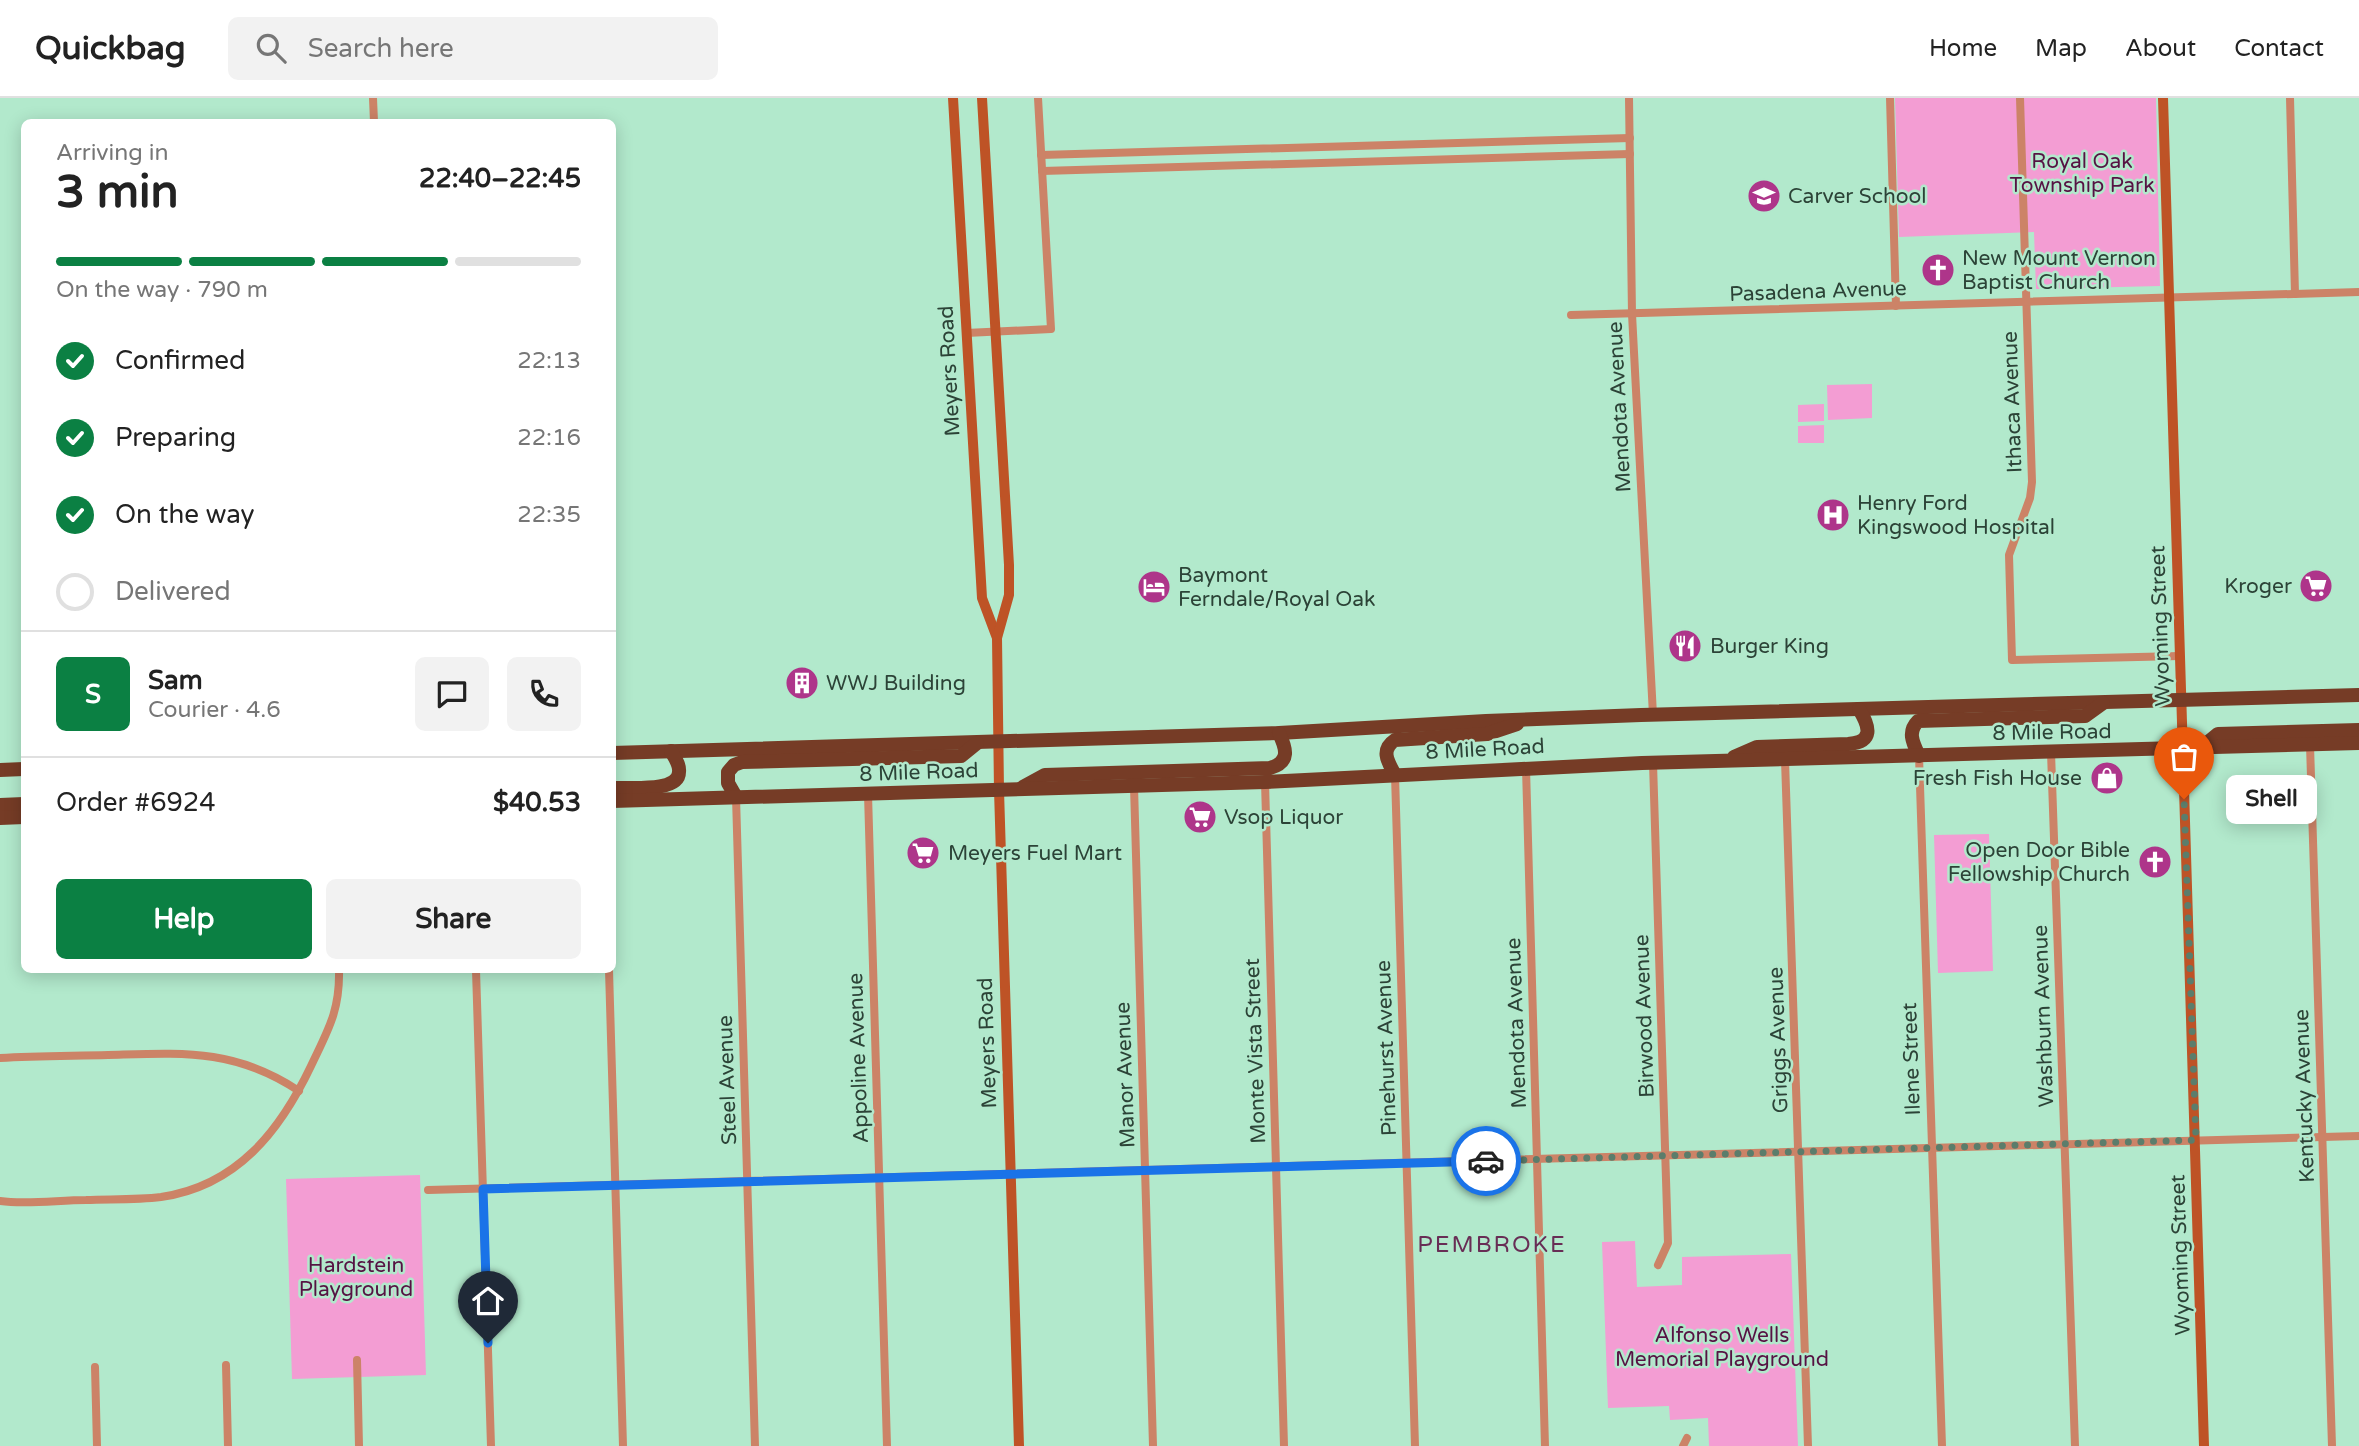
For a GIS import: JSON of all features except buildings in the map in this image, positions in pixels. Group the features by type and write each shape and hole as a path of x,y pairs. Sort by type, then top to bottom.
{"highway":[{"name":"8 Mile Road","path":"616,753 1279,733 1531,719 2359,695"},
{"path":"1919,756 1911,736 1912,728 1918,721 2085,716 2104,703"},
{"path":"1726,761 1757,747 1848,744 1862,741 1866,737 1867,725 1859,709"},
{"path":"1395,775 1387,761 1386,752 1388,745 1395,740 1487,734 1531,719"},
{"path":"2201,748 2218,734 2359,730"},
{"path":"1018,790 1045,775 1270,768 1280,764 1286,755 1286,748 1279,733"},
{"path":"736,797 729,786 728,772 734,765 742,762 961,755 977,743"},
{"name":"8 Mile Road","path":"616,801 1265,782 1653,763 2359,743"},
{"path":"616,788 660,786 675,782 680,769 671,751"},
{"path":"0,770 21,769"},
{"path":"0,805 21,804"},
{"path":"0,818 21,817"}],"street":[{"path":"373,98 373,119"},
{"name":"Meyers Road","path":"953,98 982,598 996,638 1019,1446"},
{"name":"Meyers Road","path":"982,98 1009,565 1009,595 996,638"},
{"path":"966,333 1051,329 1038,98"},
{"name":"Mendota Avenue","path":"1629,98 1632,314 1653,715"},
{"path":"1889,98 1896,306"},
{"name":"Ithaca Avenue","path":"2020,98 2032,482 2009,555 2012,660 2180,656"},
{"name":"Wyoming Street","path":"2163,98 2204,1446"},
{"path":"2290,98 2295,294"},
{"path":"1041,155 1630,138"},
{"path":"1509,142 1509,157"},
{"path":"1414,144 1415,160"},
{"path":"1320,147 1321,162"},
{"path":"1143,153 1143,168"},
{"path":"1042,171 1630,154"},
{"name":"Pasadena Avenue","path":"1571,315 2359,292"},
{"name":"Kentucky Avenue","path":"2310,745 2332,1446"},
{"name":"Washburn Avenue","path":"2052,752 2075,1446"},
{"name":"Ilene Street","path":"1919,756 1941,1446"},
{"name":"Griggs Avenue","path":"1785,760 1808,1446"},
{"name":"Birwood Avenue","path":"1653,763 1668,1243 1658,1265"},
{"name":"Mendota Avenue","path":"1526,768 1545,1446"},
{"name":"Pinehurst Avenue","path":"1395,775 1415,1446"},
{"name":"Monte Vista Street","path":"1265,782 1284,1446"},
{"name":"Manor Avenue","path":"1134,786 1153,1446"},
{"name":"Appoline Avenue","path":"868,794 887,1446"},
{"name":"Steel Avenue","path":"736,797 755,1446"},
{"path":"0,1201 146,1198 184,1192 234,1168 274,1130 299,1091 334,1018 339,973"},
{"path":"476,973 491,1446"},
{"path":"609,973 623,1446"},
{"path":"0,1058 204,1054 251,1066 273,1075 299,1091"},
{"path":"428,1190 2359,1136"},
{"path":"357,1360 359,1446"},
{"path":"226,1365 228,1446"},
{"path":"95,1367 97,1446"}],"green space":[{"name":"Royal Oak Township Park","path":"1895,98 2156,98 2160,286 2036,289 2034,232 1899,237"},
{"path":"1872,384 1872,418 1828,420 1827,385"},
{"path":"1824,404 1824,421 1798,422 1798,405"},
{"path":"1824,425 1824,443 1798,443 1798,426"},
{"path":"1989,834 1993,971 1938,973 1934,835"},
{"name":"Hardstein Playground","path":"420,1175 426,1375 292,1379 286,1179"},
{"name":"Alfonso Wells Memorial Playground","path":"1635,1241 1637,1287 1682,1285 1682,1257 1791,1254 1798,1446 1709,1446 1708,1418 1670,1420 1669,1406 1608,1408 1602,1242"}],"way so far":[{"path":"1486,1161 2196,1140 2184,799"}],"place":[{"name":"Carver School","path":"1764,196"},
{"name":"New Mount Vernon Baptist Church","path":"1938,270"},
{"name":"Henry Ford Kingswood Hospital","path":"1833,515"},
{"name":"Kroger","path":"2316,586"},
{"name":"Baymont Ferndale/Royal Oak","path":"1154,587"},
{"name":"Burger King","path":"1685,646"},
{"name":"WWJ Building","path":"802,683"},
{"name":"Fresh Fish House","path":"2107,778"},
{"name":"Shell","path":"2184,799"},
{"name":"Vsop Liquor","path":"1200,817"},
{"name":"Meyers Fuel Mart","path":"923,853"},
{"name":"Open Door Bible Fellowship Church","path":"2155,862"}],"district":[{"name":"PEMBROKE","path":"1492,1244"}],"route":[{"path":"488,1343 483,1189 1486,1161"}]}
